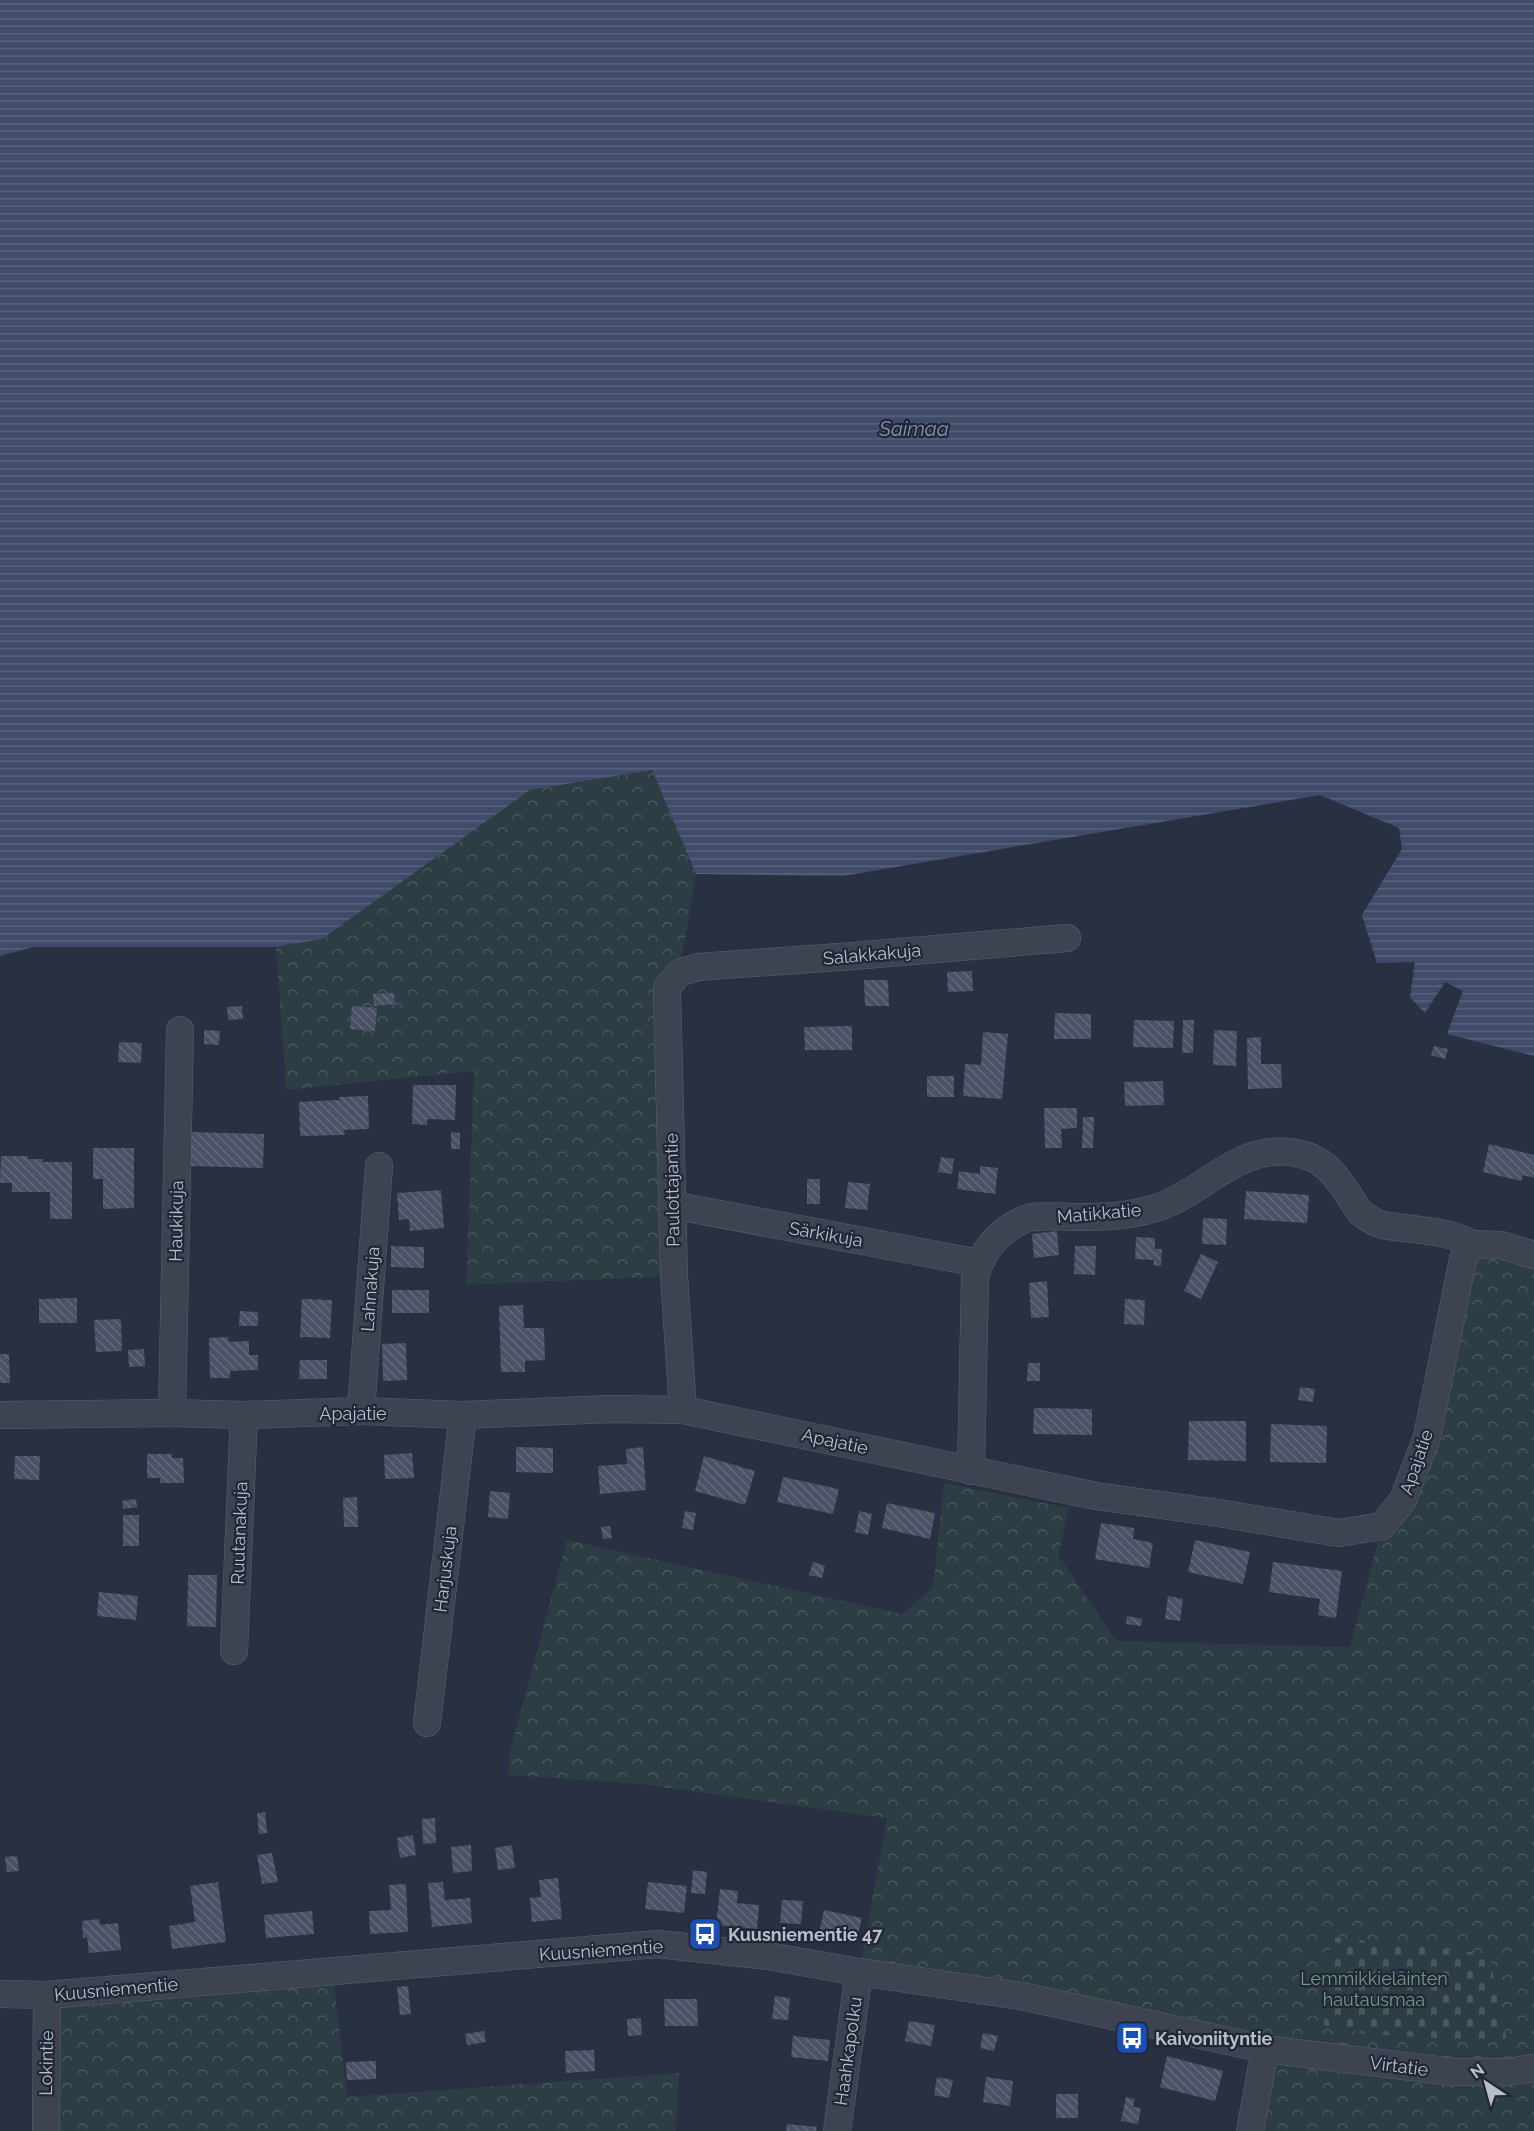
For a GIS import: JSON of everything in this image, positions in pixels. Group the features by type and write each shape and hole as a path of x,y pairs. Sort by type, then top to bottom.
{"street":[{"name":"Salakkakuja","path":"679,973 698,967 1067,938"},
{"name":"Paulottajantie","path":"679,973 667,988 674,1276 683,1410"},
{"name":"Haukikuja","path":"172,1413 180,1030"},
{"name":"Matikkatie","path":"970,1471 975,1276 986,1249 1004,1230 1026,1218 1093,1217 1126,1214 1158,1207 1189,1193 1235,1163 1256,1154 1278,1151 1300,1154 1320,1162 1334,1172 1360,1212 1378,1224 1458,1236 1467,1251 1501,1245 1534,1255"},
{"name":"Lahnakuja","path":"361,1411 379,1166"},
{"name":"Särkikuja","path":"672,1206 979,1263"},
{"name":"Apajatie","path":"0,1416 172,1413 244,1415 361,1411 463,1415 610,1409 683,1410 1096,1497 1219,1513 1339,1533 1382,1526 1403,1500 1427,1437 1467,1251"},
{"name":"Ruutanakuja","path":"234,1651 244,1415"},
{"name":"Harjuskuja","path":"427,1723 463,1415"},
{"name":"Kuusniementie","path":"0,1994 47,1995 658,1944 768,1956 1021,1996 1265,2049"},
{"name":"Haahkapolku","path":"837,2131 859,1972"},
{"name":"Lokintie","path":"46,2131 47,1995"},
{"name":"Virtatie","path":"1265,2049 1453,2072 1509,2072 1534,2068"},
{"path":"1250,2131 1265,2049"}],"green space":[{"path":"652,770 696,874 679,973 674,1276 466,1285 474,1071 286,1090 276,947 322,939 530,790"},
{"path":"1472,1244 1534,1255 1534,2131 1250,2131 1265,2049 859,1972 887,1818 641,1784 508,1775 510,1751 567,1540 902,1614 933,1587 944,1483 1069,1508 1058,1555 1116,1641 1350,1647 1382,1526 1403,1500"},
{"name":"Lemmikkieläinten hautausmaa","path":"1331,1937 1489,1954 1507,2042 1366,2034 1324,2025"},
{"path":"334,1984 347,2097 679,2073 676,2131 48,2131 54,2002"}],"water":[{"name":"Saimaa","path":"0,0 1534,0 1534,1056 1447,1034 1463,991 1445,982 1425,1013 1410,997 1415,962 1377,963 1362,915 1402,849 1399,828 1320,795 843,876 696,874 652,770 530,790 322,939 276,947 33,947 0,956"}],"building":[{"path":"972,971 973,991 948,992 947,972"},
{"path":"864,980 888,980 889,1006 865,1006"},
{"path":"394,993 395,1004 374,1006 373,994"},
{"path":"242,1006 243,1019 228,1020 227,1007"},
{"path":"352,1006 377,1008 375,1031 350,1029"},
{"path":"1055,1013 1091,1014 1091,1039 1054,1039"},
{"path":"1134,1020 1174,1021 1173,1048 1133,1047"},
{"path":"1183,1020 1194,1020 1193,1053 1182,1053"},
{"path":"852,1026 852,1050 805,1050 804,1027"},
{"path":"204,1030 220,1031 219,1045 204,1044"},
{"path":"1214,1030 1237,1031 1236,1066 1213,1065"},
{"path":"983,1032 1008,1034 1002,1099 963,1096 965,1064 981,1065"},
{"path":"1261,1037 1261,1064 1281,1064 1282,1088 1248,1089 1247,1038"},
{"path":"119,1042 142,1043 141,1063 118,1062"},
{"path":"1434,1046 1448,1049 1445,1059 1431,1055"},
{"path":"927,1076 954,1076 954,1097 927,1097"},
{"path":"1163,1081 1164,1105 1125,1106 1124,1082"},
{"path":"413,1085 456,1085 455,1120 427,1119 427,1125 412,1124"},
{"path":"368,1096 369,1129 344,1130 345,1135 300,1136 299,1102"},
{"path":"1044,1108 1077,1108 1077,1128 1061,1129 1062,1148 1045,1148"},
{"path":"1083,1117 1094,1117 1093,1148 1082,1148"},
{"path":"189,1132 264,1134 263,1168 188,1166"},
{"path":"451,1132 460,1133 460,1149 451,1149"},
{"path":"1489,1144 1534,1155 1534,1178 1523,1175 1521,1181 1483,1172"},
{"path":"93,1148 134,1148 134,1208 103,1209 103,1179 93,1179"},
{"path":"1,1156 28,1156 28,1159 43,1159 43,1162 72,1162 72,1219 50,1219 50,1192 12,1192 12,1183 0,1183"},
{"path":"941,1157 954,1159 952,1174 938,1172"},
{"path":"980,1166 998,1168 995,1194 957,1189 959,1171 980,1174"},
{"path":"807,1179 820,1179 820,1204 807,1204"},
{"path":"848,1182 870,1184 867,1210 845,1208"},
{"path":"441,1190 444,1228 410,1231 409,1219 399,1220 397,1193"},
{"path":"1246,1191 1309,1195 1307,1223 1244,1219"},
{"path":"1203,1218 1227,1219 1226,1245 1202,1244"},
{"path":"1057,1231 1059,1255 1034,1258 1032,1234"},
{"path":"1136,1237 1155,1238 1155,1249 1162,1249 1161,1266 1153,1265 1154,1260 1135,1259"},
{"path":"391,1246 424,1247 424,1268 391,1267"},
{"path":"1075,1246 1096,1246 1095,1275 1074,1274"},
{"path":"1201,1254 1218,1262 1201,1299 1184,1291"},
{"path":"1047,1281 1049,1317 1031,1318 1029,1283"},
{"path":"392,1290 429,1290 429,1313 392,1313"},
{"path":"77,1298 77,1323 39,1323 39,1299"},
{"path":"302,1299 332,1300 330,1338 300,1337"},
{"path":"1125,1299 1145,1300 1144,1325 1124,1324"},
{"path":"523,1305 524,1328 544,1328 545,1360 525,1361 525,1372 501,1372 499,1306"},
{"path":"240,1311 258,1312 258,1326 239,1326"},
{"path":"121,1319 122,1351 96,1352 94,1320"},
{"path":"228,1337 229,1342 249,1341 249,1355 258,1355 258,1370 230,1371 230,1378 210,1378 209,1338"},
{"path":"406,1343 407,1380 383,1381 382,1344"},
{"path":"144,1349 145,1366 129,1367 128,1350"},
{"path":"0,1354 9,1354 10,1383 0,1383"},
{"path":"300,1360 327,1360 327,1379 299,1379"},
{"path":"1028,1363 1040,1363 1040,1381 1027,1381"},
{"path":"1300,1387 1315,1389 1313,1402 1298,1400"},
{"path":"1034,1408 1092,1409 1092,1435 1033,1434"},
{"path":"1189,1421 1246,1421 1246,1461 1188,1460"},
{"path":"1271,1424 1327,1426 1326,1463 1270,1462"},
{"path":"516,1447 553,1448 553,1473 516,1472"},
{"path":"643,1447 646,1490 600,1494 598,1466 627,1464 626,1449"},
{"path":"412,1453 414,1478 385,1479 384,1455"},
{"path":"147,1454 172,1454 172,1458 183,1458 184,1483 160,1483 160,1478 147,1478"},
{"path":"15,1456 40,1456 39,1480 14,1479"},
{"path":"704,1456 755,1471 745,1505 695,1491"},
{"path":"783,1477 839,1489 833,1514 777,1502"},
{"path":"490,1491 510,1493 508,1519 488,1517"},
{"path":"357,1497 358,1527 344,1527 343,1498"},
{"path":"136,1499 137,1507 123,1509 122,1501"},
{"path":"887,1503 935,1513 930,1539 882,1528"},
{"path":"685,1511 696,1513 693,1530 682,1528"},
{"path":"859,1511 872,1514 868,1535 855,1532"},
{"path":"123,1515 139,1515 139,1546 123,1546"},
{"path":"1101,1523 1134,1528 1133,1539 1153,1543 1149,1568 1095,1559"},
{"path":"610,1526 612,1538 603,1539 601,1527"},
{"path":"1195,1540 1250,1552 1243,1584 1188,1572"},
{"path":"813,1562 825,1566 822,1578 809,1575"},
{"path":"1273,1562 1342,1571 1336,1618 1318,1615 1320,1599 1269,1592"},
{"path":"188,1575 217,1575 216,1627 187,1626"},
{"path":"99,1592 138,1596 136,1620 97,1616"},
{"path":"1168,1596 1183,1599 1180,1621 1165,1619"},
{"path":"1127,1616 1142,1619 1141,1626 1126,1624"},
{"path":"265,1812 267,1833 259,1834 257,1813"},
{"path":"435,1818 436,1843 423,1844 422,1819"},
{"path":"413,1835 416,1855 400,1858 397,1838"},
{"path":"471,1845 472,1871 453,1873 451,1847"},
{"path":"512,1845 515,1868 498,1870 495,1848"},
{"path":"272,1853 278,1882 262,1884 257,1855"},
{"path":"17,1856 19,1871 7,1872 5,1857"},
{"path":"693,1870 707,1872 705,1894 691,1893"},
{"path":"558,1878 562,1919 532,1922 530,1898 541,1897 539,1880"},
{"path":"218,1882 226,1942 172,1949 169,1926 195,1922 190,1886"},
{"path":"443,1882 445,1900 470,1898 472,1923 432,1927 428,1883"},
{"path":"648,1882 687,1886 684,1913 645,1909"},
{"path":"406,1884 408,1932 370,1934 369,1911 391,1910 389,1885"},
{"path":"720,1889 738,1891 737,1903 759,1905 757,1929 716,1925"},
{"path":"782,1900 803,1901 801,1924 780,1923"},
{"path":"824,1910 862,1918 856,1942 819,1933"},
{"path":"312,1911 314,1934 266,1938 264,1915"},
{"path":"99,1919 100,1925 118,1923 121,1950 89,1953 87,1937 83,1938 82,1921"},
{"path":"408,1986 411,2014 400,2015 397,1987"},
{"path":"775,1996 790,1998 788,2020 772,2019"},
{"path":"664,1999 697,1999 698,2026 665,2026"},
{"path":"641,2018 642,2035 628,2036 627,2019"},
{"path":"909,2021 935,2025 931,2046 905,2041"},
{"path":"484,2031 486,2042 467,2045 465,2034"},
{"path":"983,2033 998,2036 994,2051 980,2048"},
{"path":"793,2036 830,2040 828,2061 791,2057"},
{"path":"594,2050 595,2071 566,2073 565,2051"},
{"path":"1167,2056 1223,2071 1215,2101 1160,2087"},
{"path":"376,2061 376,2079 347,2080 346,2062"},
{"path":"937,2077 953,2080 949,2098 934,2095"},
{"path":"986,2077 1013,2081 1010,2106 983,2102"},
{"path":"1056,2094 1078,2094 1078,2118 1056,2118"},
{"path":"1126,2097 1135,2099 1133,2107 1141,2108 1138,2124 1121,2121"},
{"path":"787,2124 817,2127 816,2131 786,2131"}],"place":[{"name":"Kuusniementie 47","path":"705,1934"},
{"name":"Kaivoniityntie","path":"1132,2038"}]}
